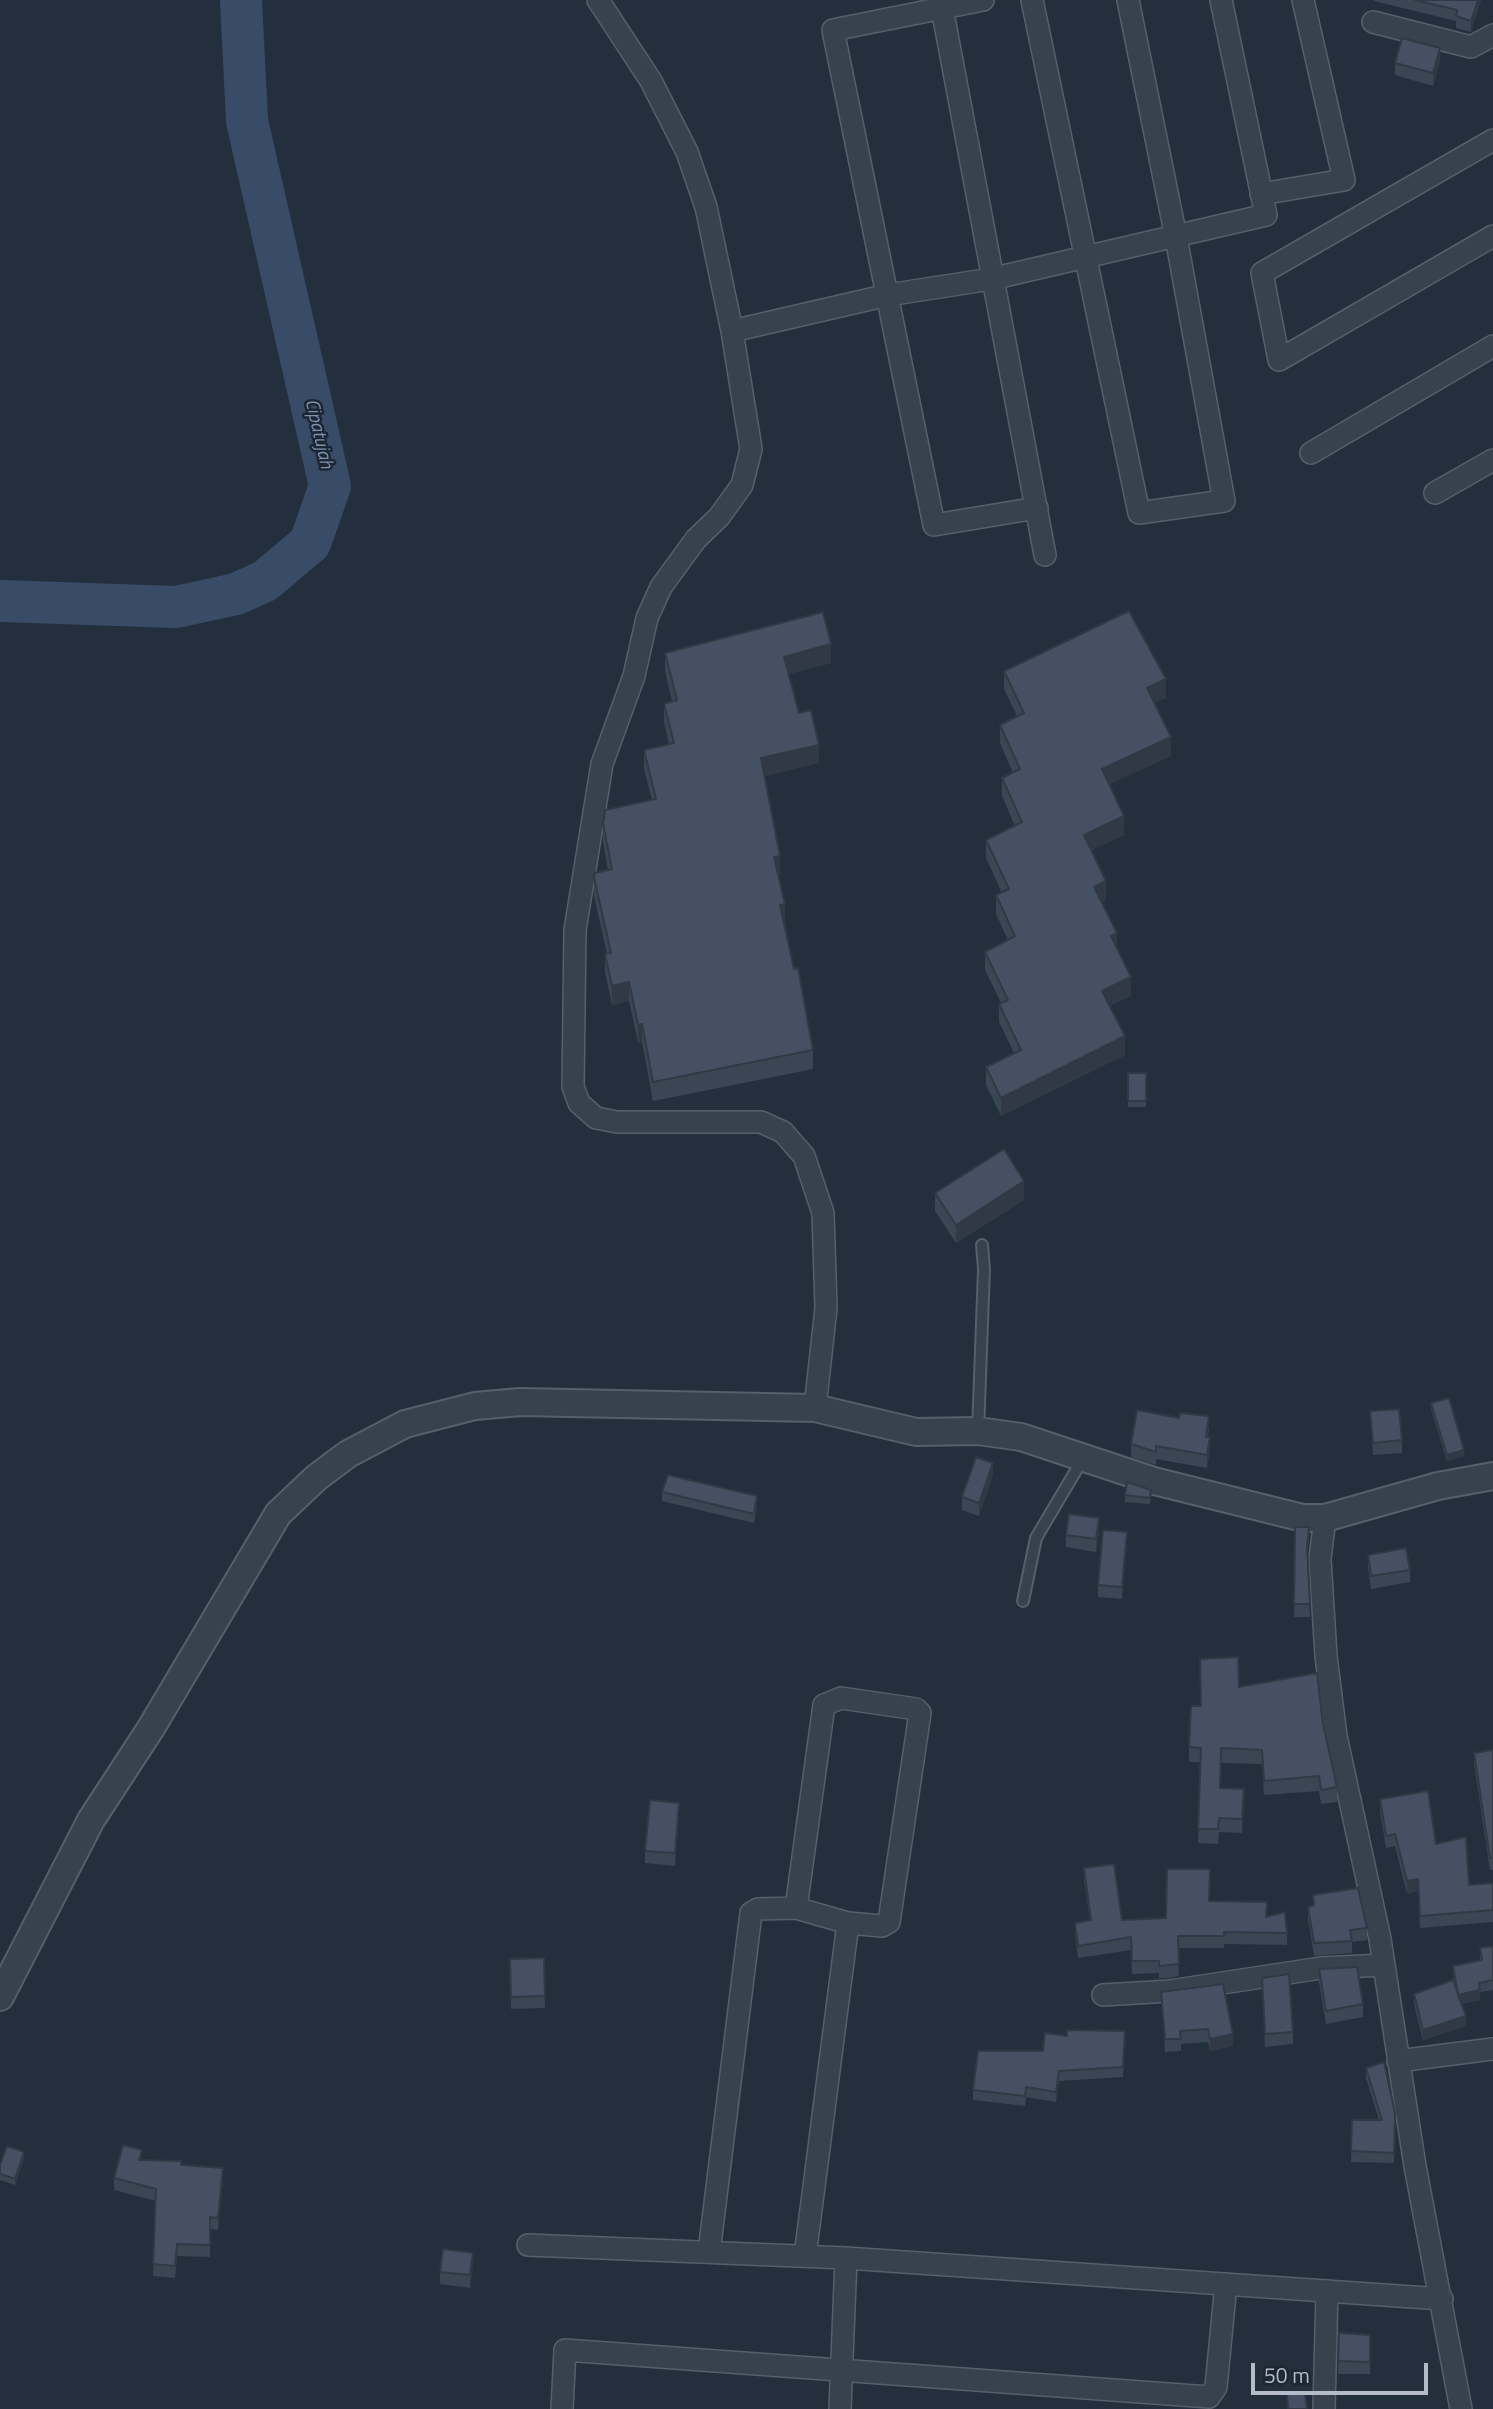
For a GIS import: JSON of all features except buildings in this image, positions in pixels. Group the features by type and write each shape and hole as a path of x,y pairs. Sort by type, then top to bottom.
{"street":[{"path":"598,0 651,81 687,152 706,207 732,331 751,449 742,485 719,517 696,539 661,587 647,618 634,676 601,764 575,930 573,1087 579,1103 596,1118 617,1122 761,1122 783,1132 804,1156 823,1213 826,1308 815,1408"},
{"path":"983,0 833,30 934,525 1037,508"},
{"path":"1032,0 1139,513 1224,501 1177,237 1128,0"},
{"path":"732,331 888,295 991,279 1266,215 1222,0"},
{"path":"1261,194 1344,180 1303,0"},
{"path":"942,8 1045,555"},
{"path":"1373,22 1471,47 1493,35"},
{"path":"1493,140 1262,274 1279,360 1493,236"},
{"path":"1311,453 1493,346"},
{"path":"1435,493 1493,460"},
{"path":"0,1997 91,1820 151,1728 278,1514 316,1478 348,1454 405,1424 475,1406 520,1402 815,1408 916,1432 978,1431 1021,1437 1154,1481 1303,1518 1325,1517 1438,1486 1493,1476"},
{"path":"1325,1517 1320,1559 1329,1682 1336,1736 1384,1965 1415,2166 1461,2409"},
{"path":"709,2252 751,1913 758,1909 796,1909 848,1923 883,1926 889,1922 919,1713 916,1709 841,1698 824,1705 796,1909"},
{"path":"805,2256 848,1923"},
{"path":"1103,1995 1195,1988 1321,1968 1384,1965"},
{"path":"1398,2061 1493,2049"},
{"path":"528,2245 846,2258 1442,2299"},
{"path":"840,2409 846,2258"},
{"path":"562,2409 565,2350 1209,2397 1216,2387 1226,2284"},
{"path":"1324,2409 1327,2291"}],"lane":[{"path":"978,1431 985,1269 982,1245"},
{"path":"1023,1601 1036,1538 1084,1457"}],"waterway":[{"name":"Cipatujah","path":"0,601 176,607 236,594 265,581 310,543 330,486 247,121 241,0"}]}
